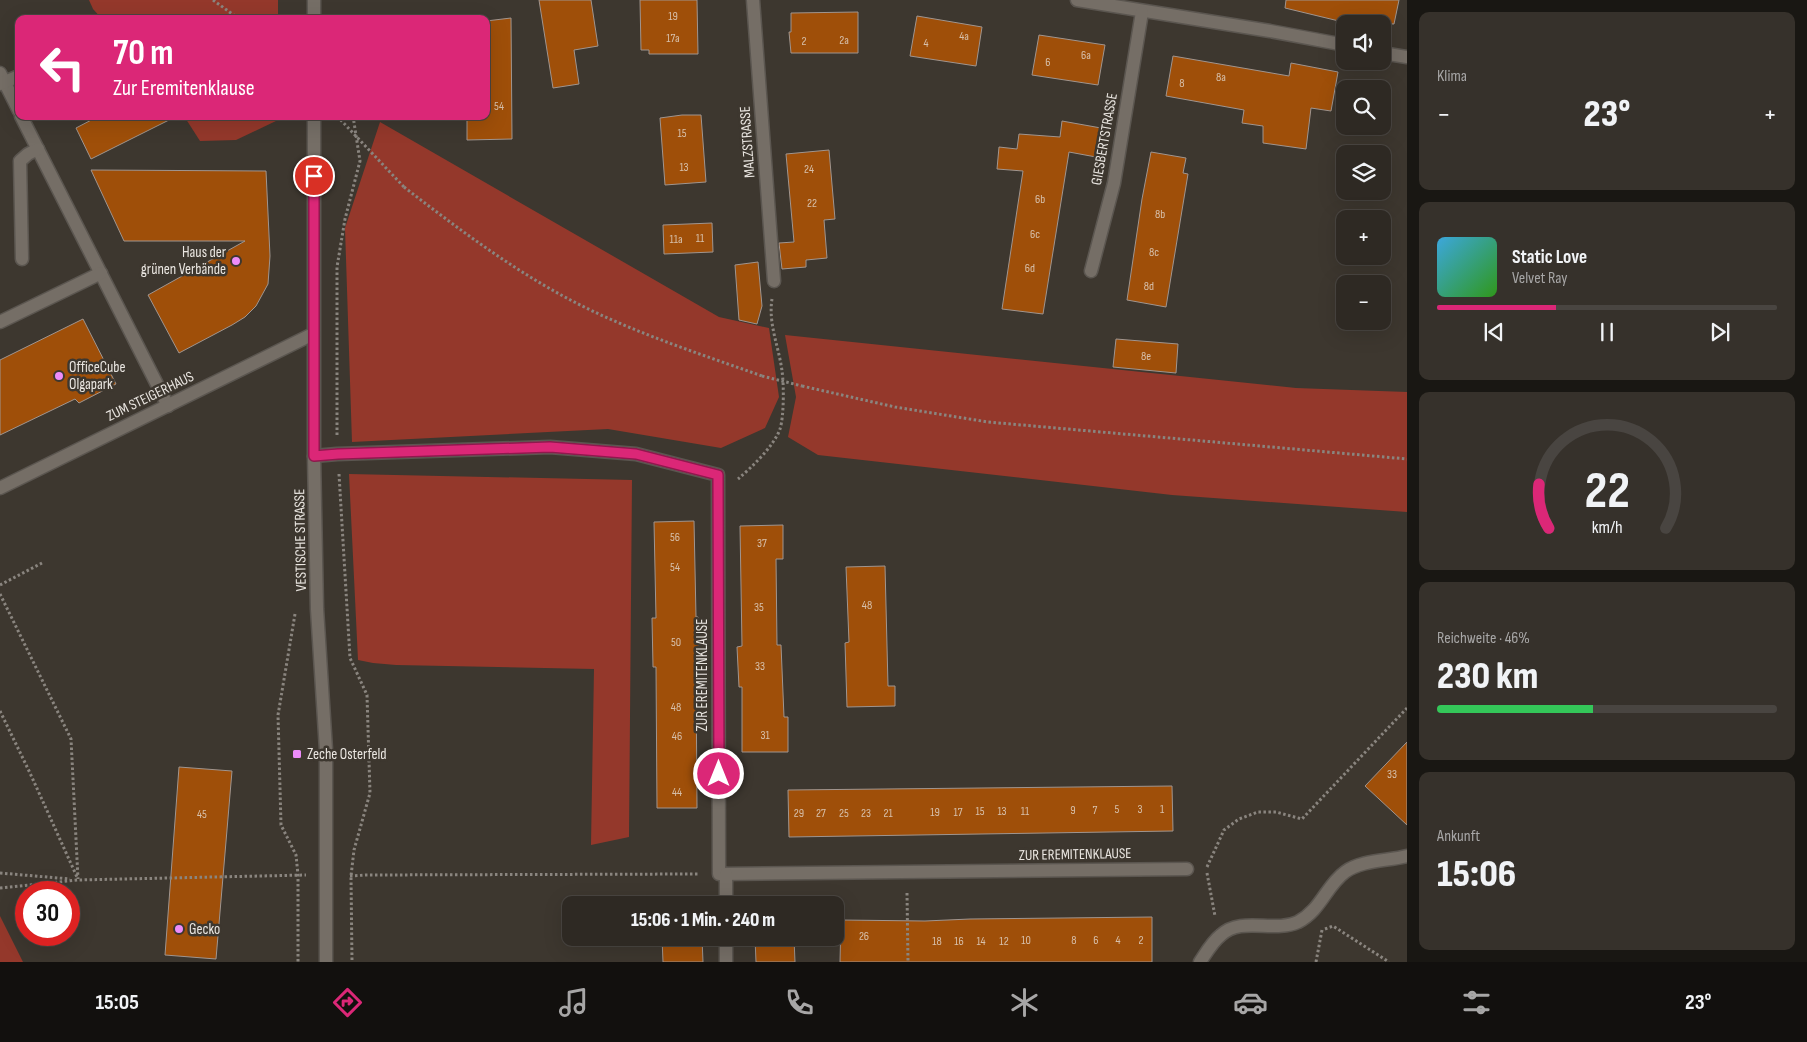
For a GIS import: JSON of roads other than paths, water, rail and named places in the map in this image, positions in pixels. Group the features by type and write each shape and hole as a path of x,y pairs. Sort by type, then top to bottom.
{"street":[{"path":"314,0 314,15"},
{"name":"MALZSTRASSE","path":"752,0 774,281"},
{"path":"1077,0 1336,43"},
{"name":"GIESBERTSTRASSE","path":"1091,270 1114,183 1142,12"},
{"path":"1391,55 1407,58"},
{"path":"15,77 1,80 15,104"},
{"path":"23,120 168,406"},
{"name":"VESTISCHE STRASSE","path":"314,120 314,456 317,609 326,750 326,962"},
{"path":"22,260 20,161 38,149"},
{"path":"0,322 101,273"},
{"name":"ZUM STEIGERHAUS","path":"0,488 313,334"},
{"name":"ZUR EREMITENKLAUSE","path":"314,456 550,447 636,454 718,475 723,874 1187,869"},
{"path":"1200,962 1220,935 1230,928 1288,925 1298,921 1321,902 1333,884 1348,870 1371,863 1407,856"},
{"path":"723,874 725,896"},
{"path":"726,946 726,962"}],"place":[{"name":"Haus der grünen Verbände","path":"236,261"},
{"name":"OfficeCube Olgapark","path":"59,376"},
{"name":"Zeche Osterfeld","path":"297,754"},
{"name":"Gecko","path":"179,929"}]}
